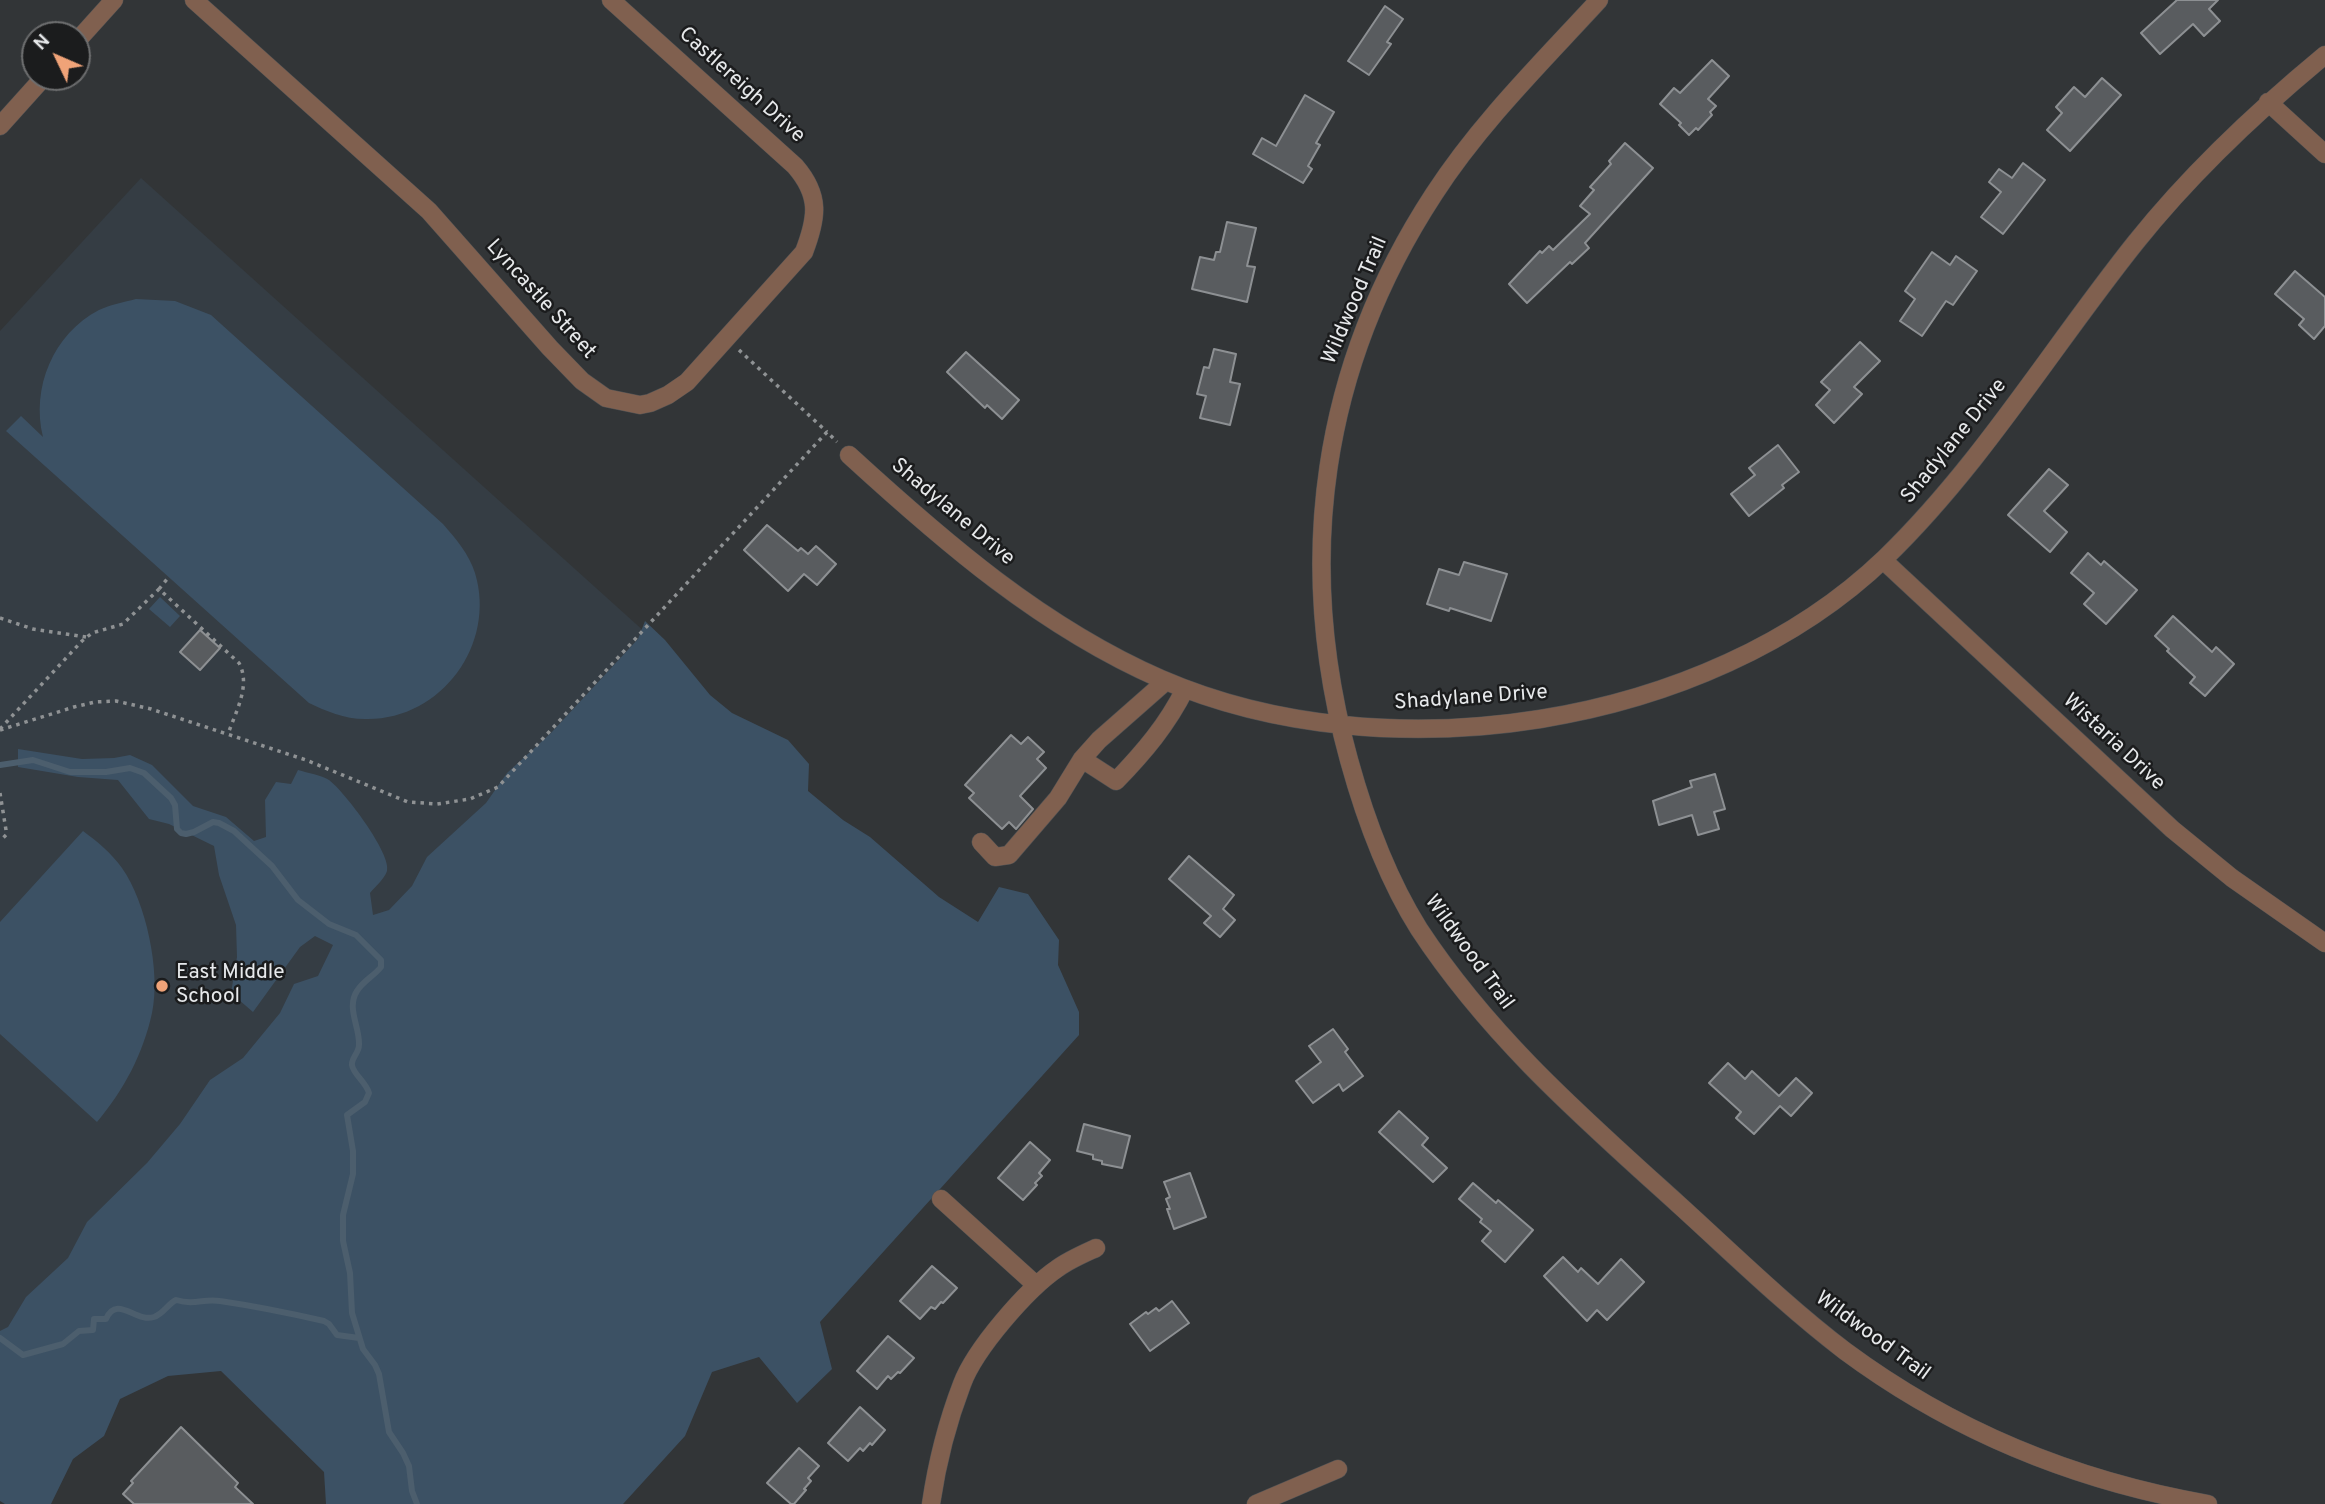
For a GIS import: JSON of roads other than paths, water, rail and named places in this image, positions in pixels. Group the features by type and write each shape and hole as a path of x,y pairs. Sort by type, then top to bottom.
{"street":[{"path":"91,25 114,0"},
{"name":"Lyncastle Street","path":"194,0 429,211 582,382 606,398 640,405 650,404 687,382 804,252 813,228 815,203 807,180"},
{"name":"Castlereigh Drive","path":"611,0 795,166 807,180"},
{"name":"Wildwood Trail","path":"1599,0 1499,110 1436,191 1381,290 1349,372 1330,446 1321,549 1325,643 1340,726 1362,803 1392,879 1418,927 1463,990 1532,1069 1765,1283 1858,1360 1927,1404 1988,1437 2042,1461 2088,1477 2208,1504"},
{"name":"Shadylane Drive","path":"849,454 923,522 1006,588 1078,636 1185,689 1250,708 1340,726 1377,728 1480,726 1549,718 1613,704 1697,676 1754,652 1824,608 1883,560 1969,467 2107,280 2169,202 2206,161 2268,102 2325,55"},
{"path":"0,126 31,91"},
{"path":"2268,102 2325,154"},
{"name":"Wistaria Drive","path":"1883,560 2172,829 2232,878 2325,943"},
{"path":"981,842 995,856 1009,855 1058,798 1082,759 1099,740 1166,681"},
{"path":"1082,759 1116,781 1138,759 1170,718 1185,689"},
{"path":"941,1199 1036,1285"},
{"path":"931,1504 937,1460 962,1381 996,1329 1036,1285 1059,1267 1096,1248"},
{"path":"1256,1504 1338,1469"}],"waterway":[{"path":"0,765 33,760 70,772 106,772 130,768 144,773 171,798 175,805 177,829 181,833 194,832 213,822 234,831 272,866 298,900 329,924 356,935 381,960 381,967 359,987 353,1004 359,1045 352,1065 369,1093 365,1102 347,1115 353,1151 353,1174 343,1215 343,1241 350,1273 352,1313 363,1349 379,1374 389,1432 409,1466 412,1491 417,1504"},
{"path":"0,1338 23,1355 63,1344 79,1331 93,1330 94,1319 106,1319 110,1312 116,1309 147,1318 154,1317 176,1300 220,1301 285,1312 324,1321 337,1335 359,1338"}],"place":[{"name":"East Middle School","path":"162,986"}]}
